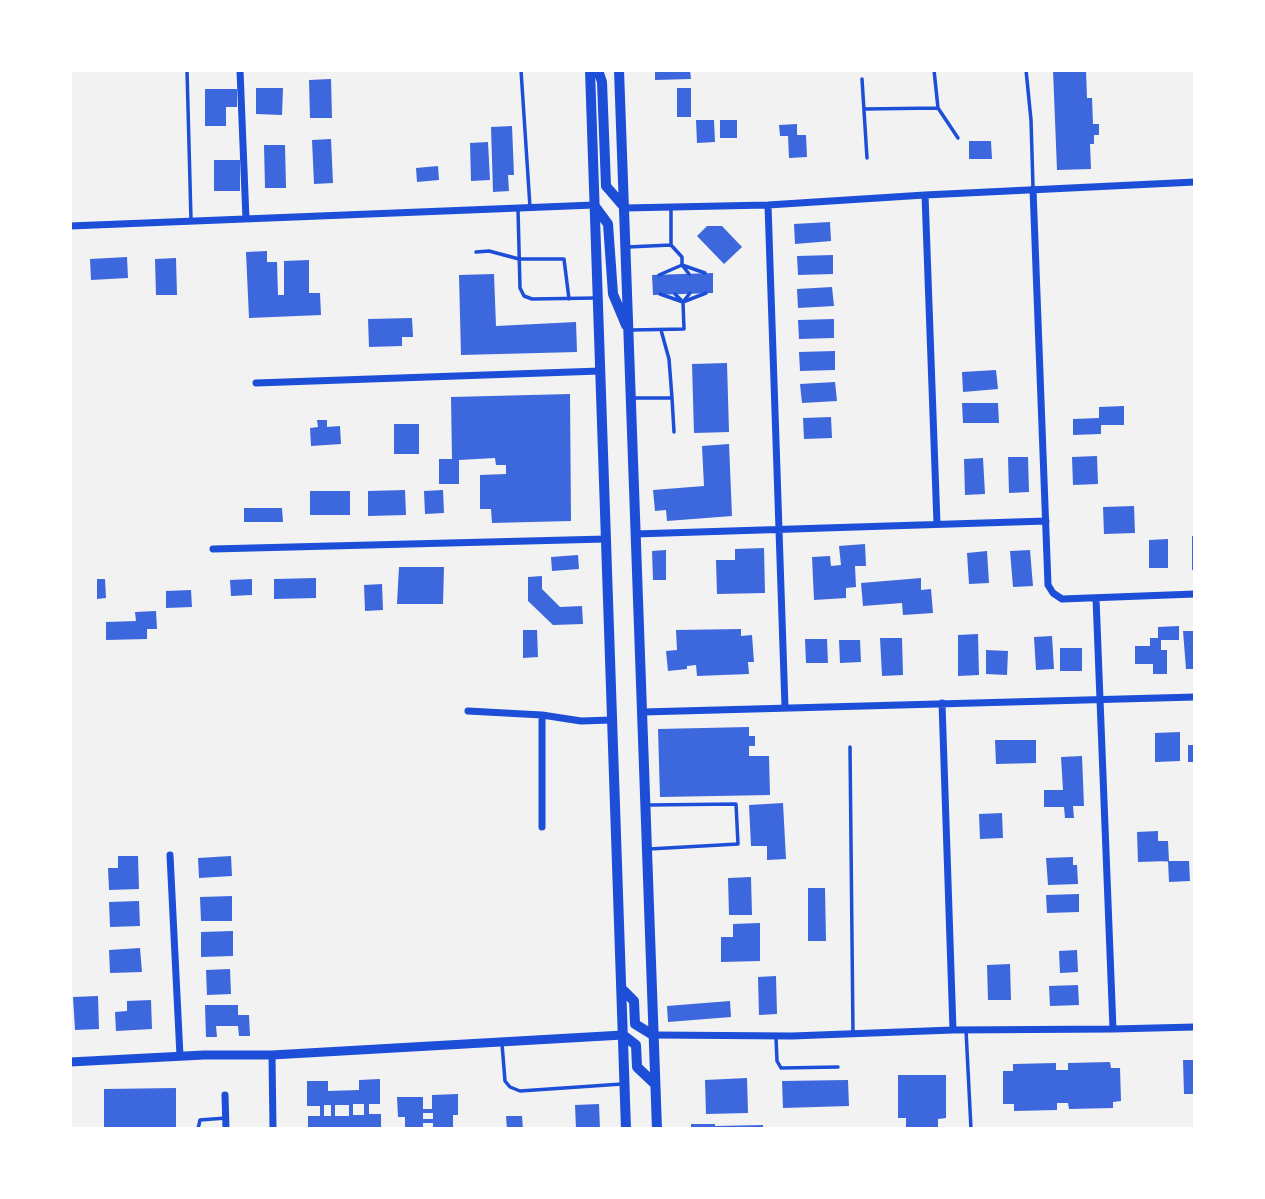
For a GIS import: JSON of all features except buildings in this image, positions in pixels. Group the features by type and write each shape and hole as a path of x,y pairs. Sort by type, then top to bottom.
{"main road":[{"path":"590,70 626,1129"},
{"path":"598,70 602,82 606,186 625,208"},
{"path":"619,70 657,1129"},
{"path":"594,205 608,224 613,293 629,331"},
{"path":"622,989 634,1001 635,1024 653,1035"},
{"path":"623,1035 636,1045 637,1067 655,1084"}],"street":[{"path":"240,70 246,219"},
{"path":"625,208 768,205 1195,182"},
{"path":"1033,189 1048,585 1053,593 1062,598 1195,593"},
{"path":"925,195 937,524"},
{"path":"70,226 594,205"},
{"path":"768,205 785,707"},
{"path":"256,383 600,371"},
{"path":"635,534 1046,521"},
{"path":"214,549 606,539"},
{"path":"1096,598 1113,1029"},
{"path":"643,712 1195,697"},
{"path":"942,703 954,1030"},
{"path":"468,711 542,715 581,721 612,720"},
{"path":"542,715 542,827"},
{"path":"170,855 180,1056"},
{"path":"653,1035 775,1036 954,1030 1195,1027"},
{"path":"70,1062 180,1056 272,1055 623,1035"},
{"path":"272,1055 273,1129"},
{"path":"225,1095 226,1129"}],"lane":[{"path":"187,70 192,222"},
{"path":"521,70 530,207"},
{"path":"934,70 938,108 958,138"},
{"path":"1026,70 1033,189"},
{"path":"862,79 867,158"},
{"path":"864,109 938,108"},
{"path":"671,207 671,245 682,257 682,265 689,274"},
{"path":"517,209 520,288 524,296 532,299 597,298"},
{"path":"626,247 671,245"},
{"path":"476,252 489,251 519,259 564,259 569,299"},
{"path":"675,274 682,265"},
{"path":"659,275 682,265 705,273"},
{"path":"683,302 690,293"},
{"path":"660,294 683,302 706,293"},
{"path":"629,331 684,329 683,302 676,294"},
{"path":"661,330 669,359 674,432"},
{"path":"631,398 672,398"},
{"path":"850,747 853,1034"},
{"path":"646,805 736,804 738,844 647,849"},
{"path":"966,1030 971,1129"},
{"path":"775,1036 777,1061 781,1068 838,1067"},
{"path":"501,1042 505,1081 510,1087 520,1091 625,1084"},
{"path":"198,1129 200,1120 226,1118"}]}
